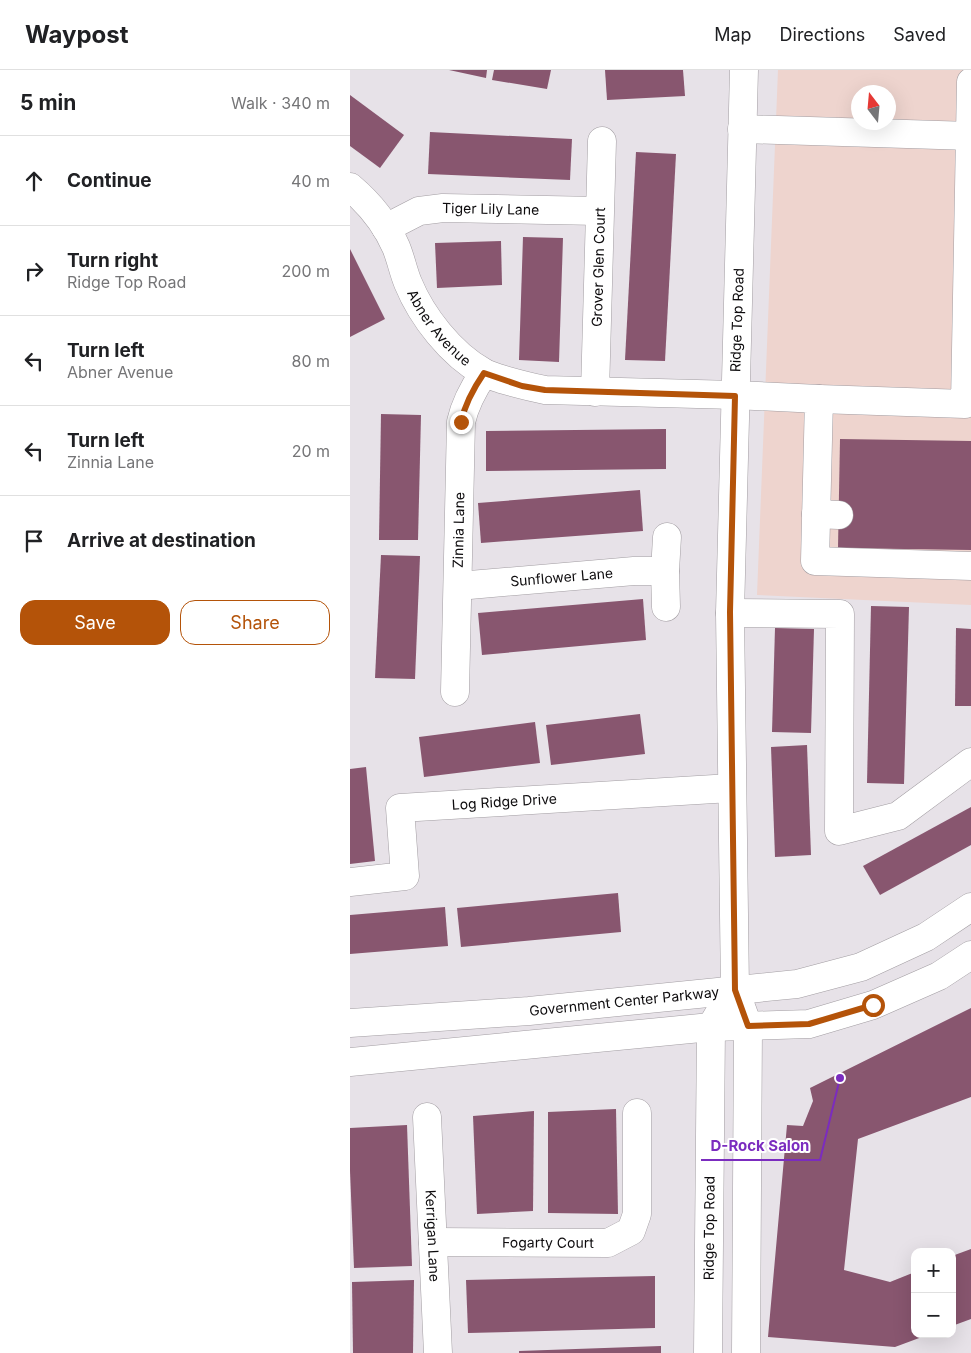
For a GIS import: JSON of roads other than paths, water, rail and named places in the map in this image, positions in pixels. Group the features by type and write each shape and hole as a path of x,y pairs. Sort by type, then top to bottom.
{"street":[{"name":"Ridge Top Road","path":"744,70 730,612 735,990 748,1026 746,1353"},
{"path":"742,128 970,136 971,82"},
{"name":"Abner Avenue","path":"350,187 386,228 396,247 408,284 426,318 450,345 484,373 522,386 545,390 966,404 970,136"},
{"name":"Grover Glen Court","path":"595,392 602,141"},
{"name":"Tiger Lily Lane","path":"386,228 419,212 443,208 599,211"},
{"name":"Zinnia Lane","path":"455,692 461,422 464,409 474,387 484,373"},
{"path":"819,399 828,514 815,561 971,566"},
{"path":"666,607 665,571 667,537"},
{"name":"Sunflower Lane","path":"458,586 665,571"},
{"path":"730,612 840,614 839,831 898,816 971,762"},
{"name":"Log Ridge Drive","path":"350,882 405,876 400,808 731,788"},
{"name":"Government Center Parkway","path":"350,1023 529,1010 796,984 861,967 926,936 971,907"},
{"path":"350,1062 711,1027 809,1024 873,1005 939,976 971,955"},
{"path":"711,1027 735,990"},
{"name":"Ridge Top Road","path":"708,1353 711,1027"},
{"name":"Fogarty Court","path":"433,1242 608,1243 632,1231 637,1214 637,1113"},
{"name":"Kerrigan Lane","path":"427,1117 438,1353"}],"place":[{"name":"D-Rock Salon","path":"840,1078"}]}
